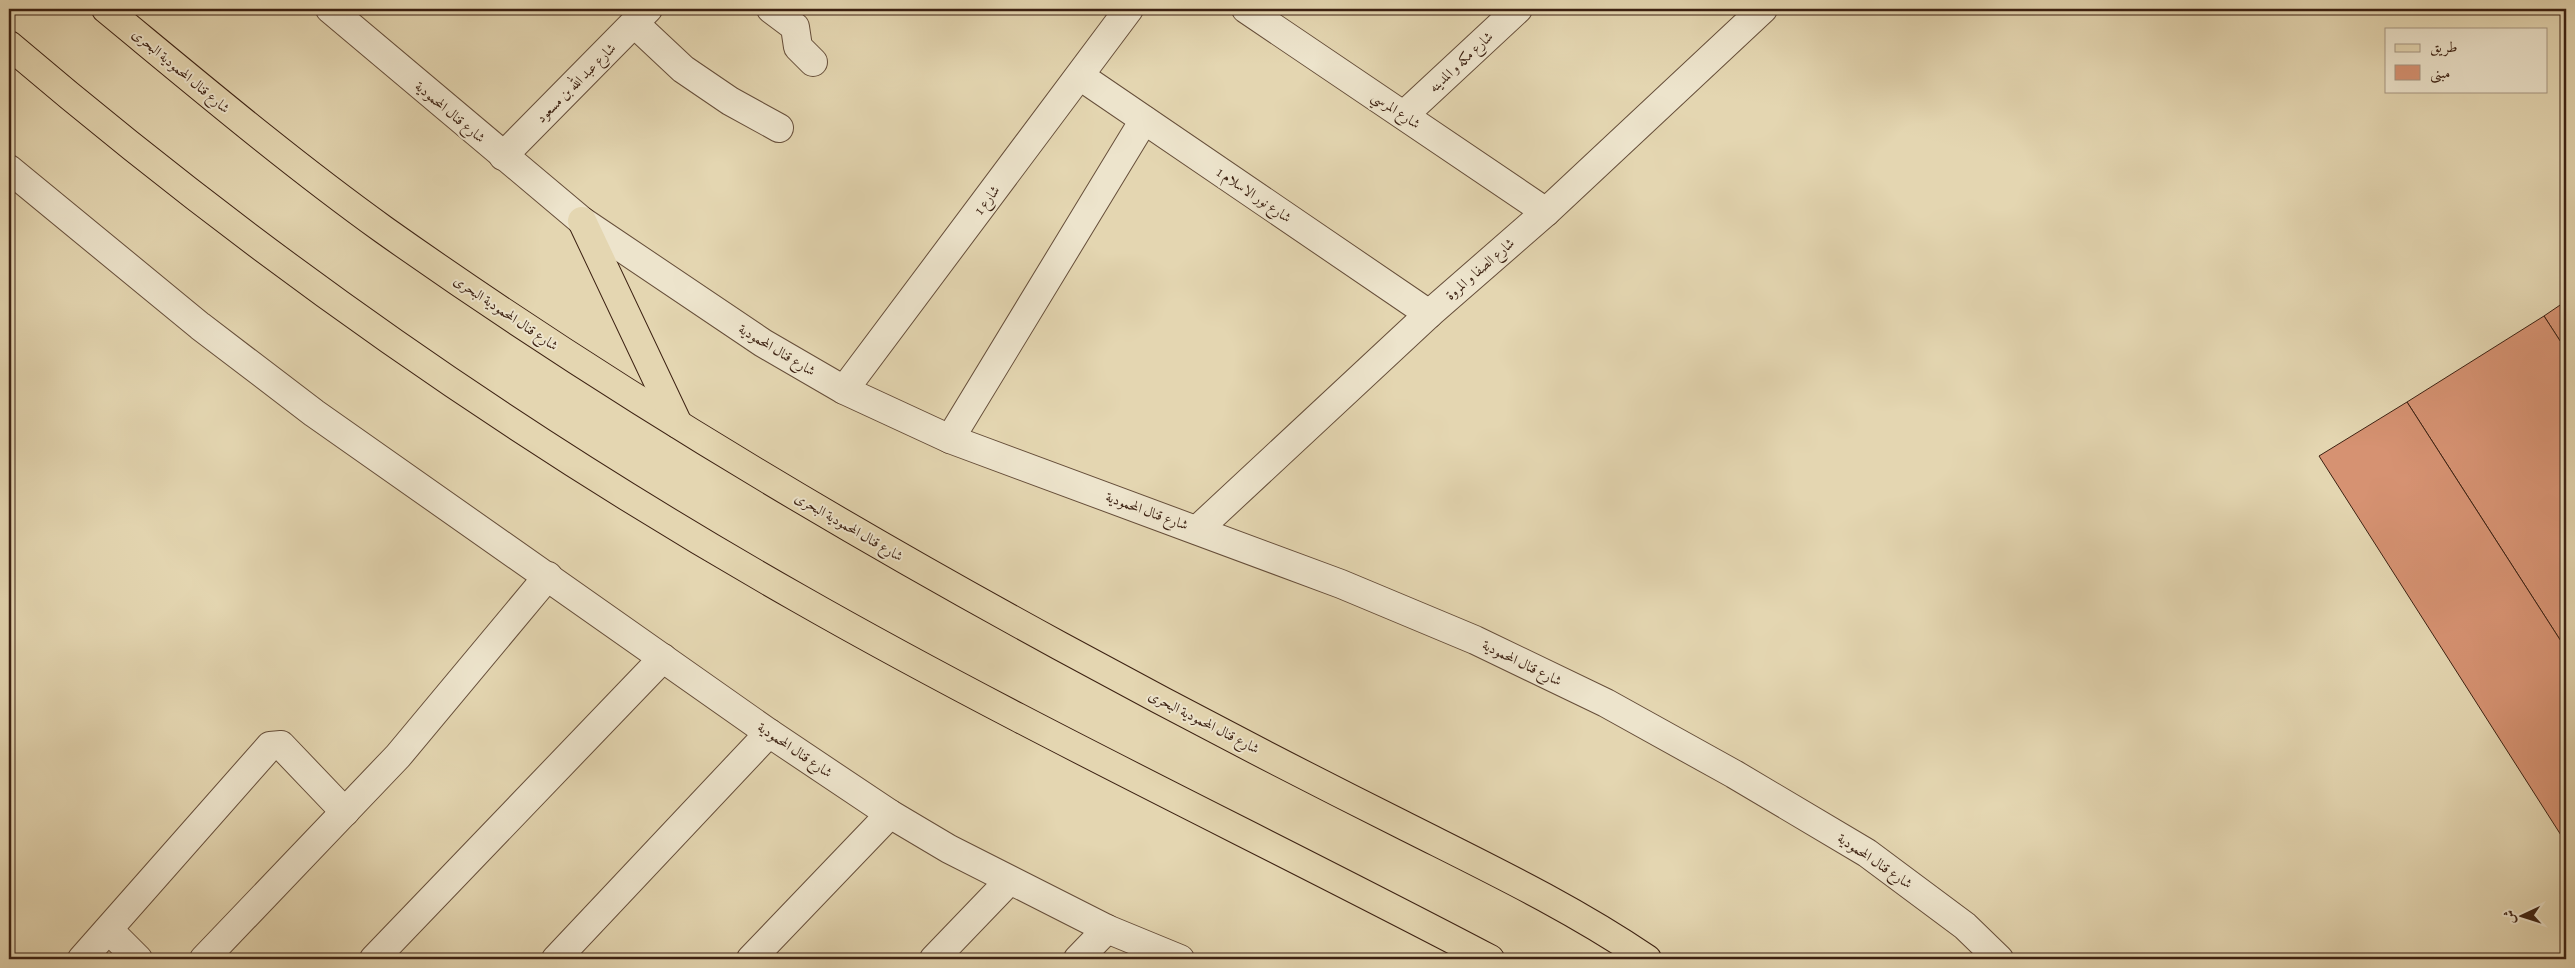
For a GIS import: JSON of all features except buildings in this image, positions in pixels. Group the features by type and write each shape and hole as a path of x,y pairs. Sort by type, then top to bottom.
{"main road":[{"name":"شارع قنال المحمودية البحرى","path":"106,9 239,119 380,227 527,329 764,478 957,590 1158,699 1526,886 1610,934 1647,959"},
{"path":"9,45 168,174 300,276 536,439 670,522 797,598 926,669 1490,959"},
{"path":"582,220 678,424"}],"street":[{"name":"شارع قنال المحمودية","path":"330,9 503,156 582,220 763,343 844,390 950,439 1341,584 1475,640 1606,704 1734,774 1867,853 1965,926 1999,959"},
{"path":"771,9 795,26 798,47 813,62"},
{"name":"شارع 1","path":"844,390 1129,9"},
{"name":"شارع مكه و المدينه","path":"1404,116 1518,9"},
{"name":"شارع الصفا و المروة","path":"1197,530 1429,314 1546,212 1763,9"},
{"name":"شارع المرسي","path":"1258,12 1404,116 1546,212"},
{"name":"شارع عبد الله بن مسعود","path":"503,156 642,16"},
{"path":"642,16 683,69 730,101 779,128"},
{"name":"شارع نور الاسلام 1","path":"1080,76 1429,314"},
{"path":"950,439 1144,120"},
{"name":"شارع قنال المحمودية","path":"9,168 200,326 298,401 430,496 548,576 769,733 890,814 1009,881 1107,929 1180,959"},
{"path":"204,959 398,756 548,576"},
{"path":"374,959 663,658"},
{"path":"556,959 769,733"},
{"path":"82,959 270,746 281,745 345,812"},
{"path":"751,959 890,814"},
{"path":"934,959 1009,881"},
{"path":"1078,959 1107,929"},
{"path":"108,930 138,959"}]}
